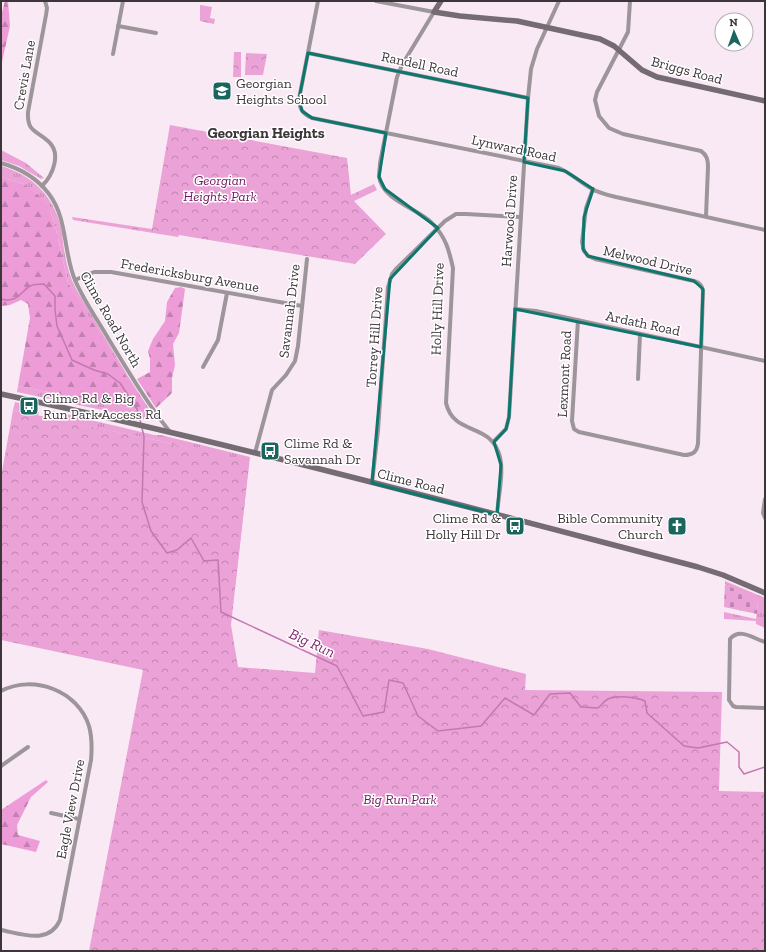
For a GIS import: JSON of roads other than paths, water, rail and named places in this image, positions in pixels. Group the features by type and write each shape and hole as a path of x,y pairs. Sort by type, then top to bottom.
{"main road":[{"name":"Holly Hill Drive","path":"434,12 441,1"},
{"name":"Briggs Road","path":"434,12 478,18 517,21 600,39 619,50 642,70 657,77 765,101"},
{"name":"Clime Road","path":"1,394 158,429 698,567 723,575 765,593"}],"street":[{"name":"Crevis Lane","path":"42,186 52,174 55,157 54,151 48,141 31,128 28,112 47,8 45,1"},
{"path":"113,54 123,1"},
{"path":"308,53 318,1"},
{"name":"Briggs Road","path":"376,1 434,12"},
{"name":"Harwood Drive","path":"493,442 506,429 509,417 520,217 531,69 537,49 559,1"},
{"path":"630,1 628,32 597,92 595,100 598,116 609,128 623,134 701,151 705,154 708,160 706,216"},
{"name":"Holly Hill Drive","path":"434,12 402,65 386,133 380,163 379,177 385,189 395,199 432,223 442,235 449,248 453,268 446,397 448,410 455,421 485,435 493,442"},
{"path":"118,26 156,33"},
{"name":"Randell Road","path":"308,53 528,98"},
{"name":"Lynward Road","path":"308,53 299,99 299,105 306,116 565,171 593,190 616,197 765,230"},
{"name":"Clime Road North","path":"1,163 26,174 42,186 57,208 62,223 69,261 82,295 147,402 161,418 170,432"},
{"name":"Melwood Drive","path":"593,190 586,208 582,242 584,251 588,256 595,259 699,283 702,286 698,443 695,452"},
{"name":"Torrey Hill Drive","path":"372,483 378,430 388,287 392,274 445,221 456,214 520,217"},
{"name":"Savannah Drive","path":"254,453 272,390 286,375 295,361 307,259"},
{"name":"Fredericksburg Avenue","path":"75,280 94,272 111,272 302,306"},
{"path":"203,367 218,340 227,293"},
{"name":"Ardath Road","path":"515,309 536,311 765,361"},
{"name":"Lexmont Road","path":"578,320 572,421 574,429 579,432 684,455 690,455 695,452"},
{"path":"638,379 640,334"},
{"path":"493,442 498,452 501,465 497,515"},
{"path":"765,499 763,513 765,518"},
{"path":"765,642 751,636 741,634 733,636 730,639 730,703 736,707 765,708"},
{"name":"Eagle View Drive","path":"1,690 13,686 31,684 48,687 68,697 74,702 85,717 89,725 92,743 91,760 60,920 53,931 44,935 35,936 1,930"},
{"path":"1,766 28,747"},
{"path":"51,813 79,819"}],"waterway":[{"name":"Big Run","path":"1,299 11,300 18,297 30,286 35,284 44,284 55,296 57,326 72,360 94,370 108,374 120,383 137,409 141,424"},
{"name":"Big Run","path":"142,428 144,437 142,502 151,531 167,553 177,550 191,538 204,561 218,560 221,612 337,666 363,716 384,712 389,680 403,683 418,716 438,731 481,726 505,698 534,715 550,694 570,693 581,707 598,708 607,700 612,698 632,698 645,701 647,713 684,746 698,748 727,742 739,752 739,767 744,774 765,767"}],"place":[{"name":"Georgian Heights School","path":"222,91"},
{"name":"Clime Rd & Big Run Park Access Rd","path":"29,406"},
{"name":"Clime Rd & Savannah Dr","path":"270,451"},
{"name":"Clime Rd & Holly Hill Dr","path":"515,526"},
{"name":"Bible Community Church","path":"677,526"}],"district":[{"name":"Georgian Heights","path":"266,133"}],"park label":[{"name":"Georgian Heights Park","path":"220,188"},
{"name":"Big Run Park","path":"400,799"}]}
